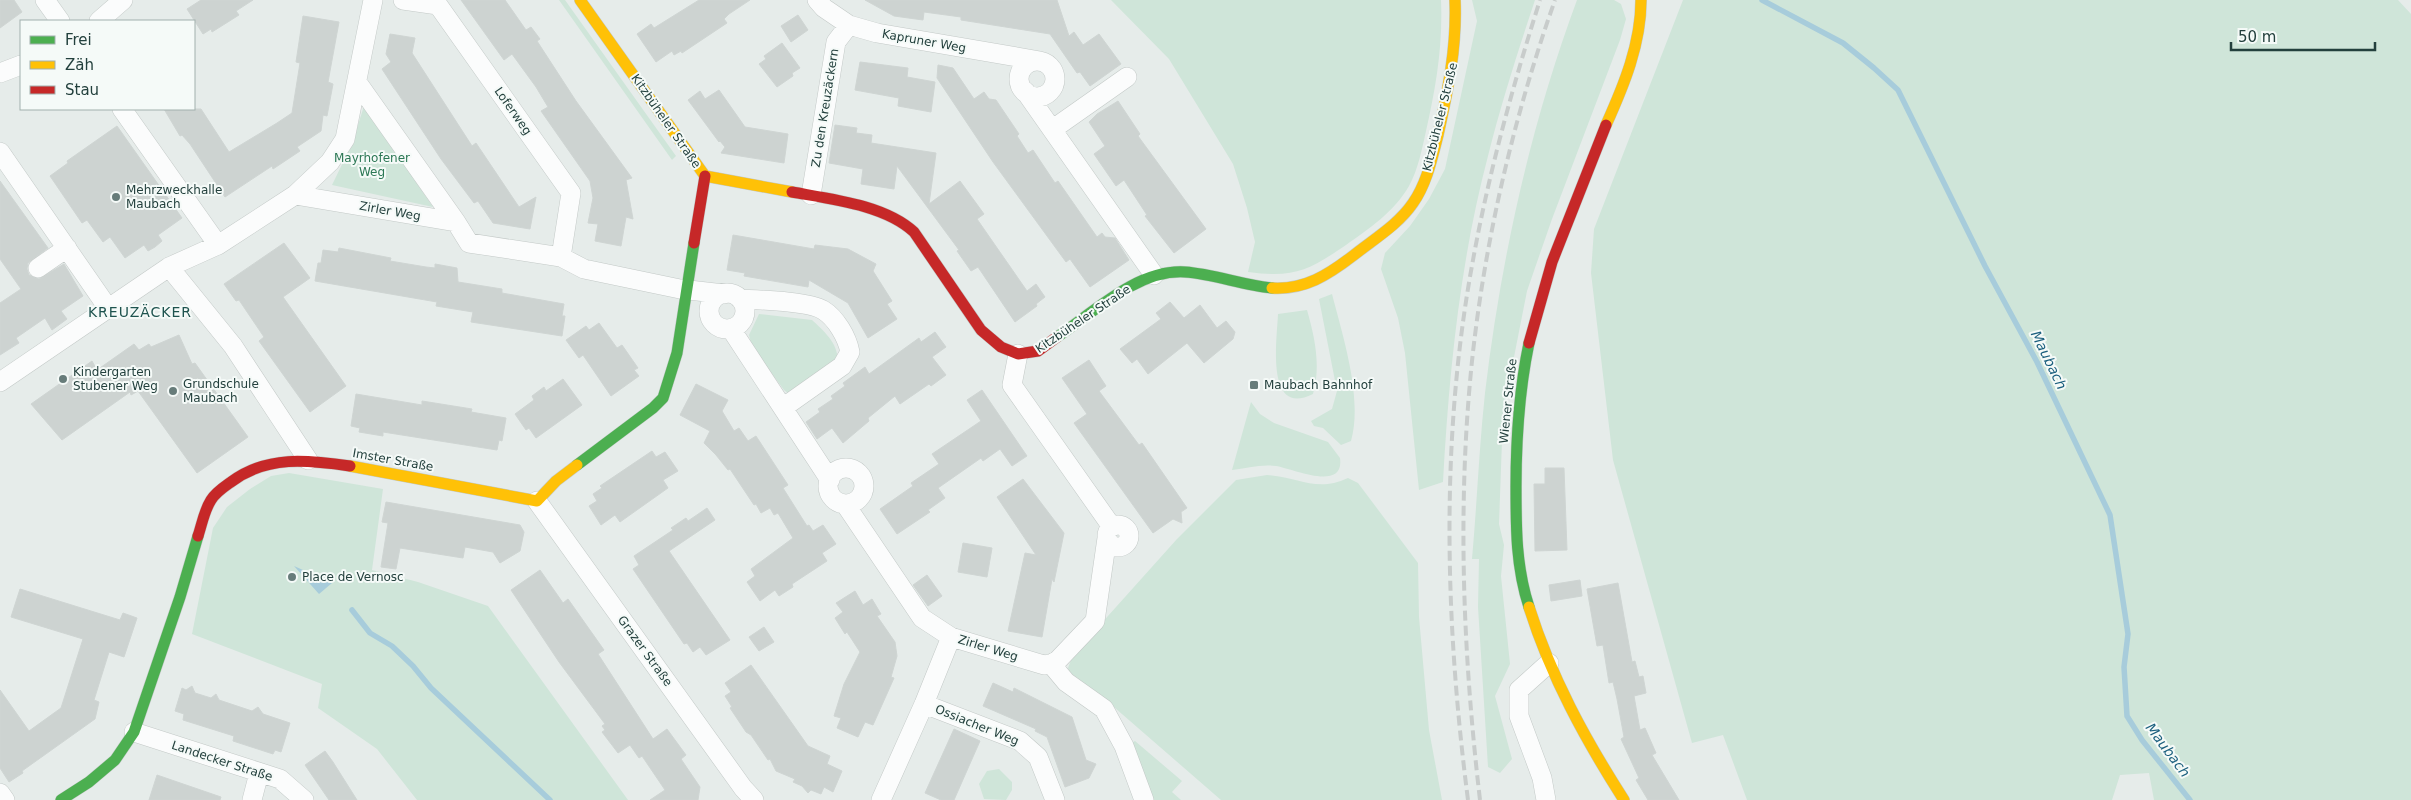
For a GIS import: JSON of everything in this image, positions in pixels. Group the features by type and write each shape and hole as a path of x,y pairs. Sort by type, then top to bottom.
{"street":[{"path":"45,0 59,20"},
{"path":"100,20 123,0"},
{"path":"0,382 169,267 218,245 296,195 330,162 345,139 373,0"},
{"name":"Loferweg","path":"402,0 438,5 571,194 561,257"},
{"name":"Kitzbüheler Straße","path":"580,0 706,176 883,212 901,220 914,232 981,330 1001,347 1018,354 1038,351 1136,282 1154,275 1168,272 1186,273 1286,289 1308,285 1345,262 1394,224 1414,202 1430,168 1455,62 1457,23 1455,0"},
{"name":"Kapruner Weg","path":"817,0 824,8 849,25 877,33 1040,61"},
{"name":"Wiener Straße","path":"1624,800 1596,756 1549,663 1534,624 1516,547 1516,460 1526,360 1547,276 1637,46 1643,13 1641,0"},
{"name":"Zu den Kreuzäckern","path":"810,196 836,42 849,25"},
{"path":"1025,92 1035,96 1047,94 1054,84 1055,78 1051,66 1040,61 1029,63 1022,71 1020,82 1025,92 1053,129 1154,275"},
{"path":"0,73 20,65"},
{"path":"1053,129 1127,77"},
{"path":"357,82 469,243 561,257 584,269 688,290 821,308 829,315 847,339 850,352 842,366 784,407"},
{"path":"123,110 218,245"},
{"path":"0,152 108,308"},
{"path":"537,501 556,481 653,408 663,398 677,353 706,176"},
{"name":"Zirler Weg","path":"296,195 456,222"},
{"path":"38,268 67,248"},
{"path":"169,267 233,346 308,460"},
{"path":"732,297 745,310 744,317 742,322 731,329 720,327 710,314 715,299 732,297"},
{"path":"731,329 784,407 830,480 831,495 839,502 845,504 850,504 861,497 864,486 860,474 849,469 838,471 830,480"},
{"path":"1018,354 1012,385 1110,532 1095,620 1058,660 1051,664 1066,682 1104,710 1124,746 1144,800"},
{"name":"Imster Straße","path":"61,800 89,782 115,760 134,732 180,597 205,512 212,498 232,480 256,468 282,462 308,460 379,471 537,501"},
{"name":"Grazer Straße","path":"537,501 743,788 754,800"},
{"name":"Zirler Weg","path":"845,504 922,618 951,637 1039,664 1051,664"},
{"name":"Ossiacher Weg","path":"881,800 924,704 951,637"},
{"path":"1546,800 1542,778 1519,716 1519,690 1549,663"},
{"name":"Ossiacher Weg","path":"924,704 1020,741 1038,757 1055,800"},
{"name":"Landecker Straße","path":"134,732 280,779 304,800"},
{"path":"252,800 259,773"},
{"path":"0,793 5,800"}],"green space":[{"path":"559,0 565,0 676,156 672,160"},
{"path":"1111,0 1441,0 1440,50 1436,82 1421,152 1409,186 1396,204 1381,219 1346,245 1310,267 1289,273 1277,274 1248,272 1255,242 1247,208 1233,164 1169,59"},
{"path":"1472,0 1535,0 1498,117 1470,236 1452,358 1443,482 1419,490 1405,353 1398,318 1381,269 1385,253 1410,226 1429,199 1445,169 1477,21"},
{"path":"1577,0 1614,0 1621,4 1626,19 1620,40 1552,219 1527,291 1503,413 1499,524 1504,545 1501,576 1510,664 1495,696 1512,759 1500,773 1488,767 1478,607 1479,559 1472,559 1485,393 1500,293 1519,194 1545,96"},
{"path":"1683,0 2398,0 2411,14 2411,800 2154,800 2149,773 2120,775 2112,800 1747,800 1723,735 1692,743 1613,460 1591,273 1594,229"},
{"name":"Mayrhofener Weg","path":"364,106 433,207 332,185 352,144"},
{"path":"1332,294 1346,348 1355,406 1351,441 1341,445 1323,428 1314,426 1311,421 1332,409 1337,391 1319,299"},
{"path":"1307,310 1315,342 1317,373 1313,394 1298,399 1287,395 1281,386 1277,373 1276,341 1278,314"},
{"path":"759,314 812,320 831,340 837,352 837,365 789,394 752,347 749,335"},
{"path":"1251,402 1260,414 1274,423 1328,442 1340,458 1339,468 1334,474 1326,476 1304,474 1276,466 1259,466 1232,470"},
{"path":"289,473 383,489 372,570 418,582 488,606 628,800 417,800 377,749 318,708 322,684 192,634 213,528 227,507 250,489 271,476"},
{"path":"1267,475 1317,484 1337,482 1348,478 1358,483 1418,563 1419,617 1429,730 1442,800 1221,800 1107,701 1072,678 1068,668 1073,655 1177,539 1236,480"},
{"path":"1135,741 1182,781 1172,792 1181,800 1150,800 1129,744"},
{"path":"999,769 1012,782 1012,790 1006,800 984,799 979,784 987,771"}],"water":[{"path":"294,566 332,583 319,594"}],"building":[{"path":"0,0 14,0 22,12 0,28"},
{"path":"201,0 253,0 236,11 239,15 212,32 211,29 203,34 187,9"},
{"path":"461,0 505,0 526,30 531,27 540,39 537,41 576,101 632,178 626,180 633,219 626,217 621,246 595,241 598,224 588,223 593,198 590,181 541,111 548,107 536,87 512,54 504,60"},
{"path":"699,0 750,0 724,19 727,23 682,53 681,51 674,55 672,51 656,62 637,34 651,24 654,28"},
{"path":"865,0 1057,0 1069,36 1074,32 1083,45 1099,34 1121,64 1090,86 1080,72 1077,73 1050,34 961,20 961,17 924,12 923,20 894,16"},
{"path":"798,15 808,30 791,42 781,26"},
{"path":"303,16 339,22 328,82 333,84 327,116 323,115 321,131 297,147 300,151 273,169 272,166 225,197 190,144 182,135 180,136 165,110 201,109 229,152 292,113 300,63 296,62"},
{"path":"390,34 415,38 412,53 472,146 476,143 519,207 536,197 530,229 493,223 478,201 474,203 441,159 382,69 391,62 386,54"},
{"path":"782,43 800,68 792,73 793,76 777,87 759,64 766,59 764,56"},
{"path":"860,62 908,68 907,77 935,82 931,112 898,106 899,98 855,90"},
{"path":"938,65 953,68 974,99 984,92 989,99 996,100 1019,134 1017,136 1028,153 1033,150 1055,183 1058,181 1097,237 1102,233 1105,237 1115,238 1129,260 1090,287 1070,259 1066,262 993,162 937,78"},
{"path":"719,90 745,127 788,134 784,163 721,153 725,147 719,142 688,100 700,91 705,99"},
{"path":"1118,101 1140,134 1138,136 1206,229 1174,253 1145,216 1147,215 1124,180 1116,186 1094,154 1105,146 1089,122 1097,114"},
{"path":"835,125 857,128 856,133 872,135 871,143 936,153 929,204 960,181 984,214 977,219 1027,291 1036,284 1045,297 1036,304 1037,306 1015,322 978,267 971,271 957,251 959,250 897,166 894,189 861,184 863,169 829,163"},
{"name":"Mehrzweckhalle Maubach","path":"117,126 182,218 158,235 162,241 155,247 148,251 144,245 125,258 110,237 103,242 87,220 82,223 50,176 68,163 67,161"},
{"path":"0,181 48,248 28,263 29,275 39,279 64,264 83,296 61,311 67,319 52,330 45,318 16,338 19,343 0,355 0,303 21,289 0,259"},
{"path":"733,235 814,249 815,245 848,249 876,264 873,271 892,301 887,304 897,319 868,338 848,303 809,280 808,287 744,276 745,273 727,270"},
{"path":"284,243 310,278 283,297 346,386 310,412 259,341 264,337 239,300 236,301 224,284"},
{"path":"339,248 391,258 390,261 435,268 435,264 457,268 458,282 502,289 502,293 564,304 562,316 565,316 562,336 471,322 473,312 436,306 437,302 315,281 318,263 321,263 323,250 338,252"},
{"path":"1170,302 1184,318 1200,305 1217,328 1226,321 1235,332 1233,339 1204,363 1187,343 1148,374 1137,359 1132,363 1120,349 1161,319 1156,313"},
{"path":"599,323 617,348 622,345 638,368 634,370 639,376 611,396 583,355 579,358 566,340 586,326 589,330"},
{"path":"935,332 946,347 932,357 946,375 900,404 895,396 868,418 869,421 843,443 832,428 817,439 806,422 820,412 818,409 833,399 831,396 845,386 843,383 865,367 869,374 919,338 921,342"},
{"name":"Grundschule Maubach","path":"179,335 192,364 195,363 248,437 197,473 138,391 131,395 130,392 62,440 31,404 92,361 97,370 134,344 139,350 149,344 151,347"},
{"path":"1089,360 1106,386 1099,391 1139,445 1142,443 1187,508 1181,512 1182,523 1173,519 1153,533 1074,423 1087,414 1062,378"},
{"path":"563,379 582,405 536,438 529,428 526,430 515,414 534,400 532,396 544,387 546,391"},
{"path":"696,384 728,400 722,411 734,431 739,428 748,441 756,436 788,485 783,488 807,526 809,525 813,531 823,525 836,544 822,553 827,561 792,584 793,587 779,596 775,590 760,601 747,582 755,576 751,569 793,538 778,513 774,515 770,508 761,513 730,469 728,470 704,443 710,431 680,415"},
{"path":"982,390 1027,456 1012,466 1000,449 983,461 981,458 938,488 945,498 928,510 930,512 897,534 880,509 913,486 911,483 939,464 932,454 981,421 967,400"},
{"path":"356,394 422,405 422,401 472,409 471,412 506,418 502,441 499,440 497,450 383,432 383,436 359,432 360,428 351,426"},
{"path":"652,451 656,457 665,452 678,471 663,480 668,488 620,522 615,515 601,525 589,506 597,501 593,494 602,488 600,486"},
{"path":"1545,468 1564,468 1567,550 1535,551 1534,484 1545,484"},
{"path":"1023,479 1064,533 1054,582 1052,579 1042,637 1008,631 1025,553 1036,555 997,497"},
{"path":"386,502 520,525 524,532 520,551 500,563 493,552 465,547 463,558 400,548 396,569 381,567 388,523 382,522"},
{"path":"707,508 715,520 669,551 730,640 706,655 700,647 693,652 687,643 684,644 633,569 639,565 634,556 673,530 671,528 686,518 688,521"},
{"path":"963,543 992,548 987,577 958,572"},
{"path":"540,570 563,603 568,599 604,650 598,654 653,739 667,729 686,755 681,759 700,787 698,800 650,800 665,790 642,756 639,758 630,745 618,753 602,732 605,730 602,726 605,724 559,662 511,590"},
{"path":"927,575 942,596 928,606 913,585"},
{"path":"1580,580 1582,596 1551,601 1549,585"},
{"path":"1618,583 1632,662 1635,661 1639,677 1643,676 1646,693 1634,696 1640,730 1645,728 1656,753 1652,755 1679,800 1648,800 1636,780 1639,778 1621,739 1624,737 1617,699 1613,682 1609,683 1603,645 1597,646 1587,589"},
{"path":"20,589 120,620 123,613 137,618 124,657 109,652 94,700 99,702 95,719 9,782 0,768 0,690 29,731 61,708 83,639 11,617"},
{"path":"855,591 863,605 872,599 881,614 877,616 895,642 897,656 891,677 894,678 873,725 865,722 858,737 837,728 841,718 834,716 844,684 860,652 835,618 843,612 836,603"},
{"path":"764,627 774,642 759,651 749,637"},
{"path":"751,665 808,746 830,756 827,764 842,771 833,792 824,787 821,794 811,790 808,793 802,786 793,782 795,779 776,771 770,759 768,760 751,735 746,732 730,708 732,707 725,696 731,692 725,683"},
{"path":"993,683 1013,692 1014,688 1072,717 1086,760 1096,764 1089,778 1065,787 1047,737 1035,731 1036,729 983,706"},
{"path":"192,686 195,693 211,698 216,694 219,700 252,711 258,707 263,714 290,723 281,752 275,750 273,754 233,741 234,736 183,720 184,714 175,711 182,688 186,690"},
{"path":"954,729 980,741 954,800 941,800 925,793"},
{"path":"325,751 357,800 329,800 305,765"},
{"path":"157,775 221,797 220,800 149,800"}],"waterway":[{"name":"Maubach","path":"1762,0 1843,43 1898,90 1985,266 2037,362 2110,515 2128,634 2124,667 2127,716 2142,740 2190,800"},
{"path":"352,610 370,633 392,646 413,666 431,688 550,800"}],"railway":[{"path":"1468,800 1454,665 1451,598 1451,462 1455,394 1462,327 1486,194 1511,96 1540,0"},
{"path":"1480,800 1469,691 1464,581 1463,526 1467,416 1472,361 1485,269 1503,178 1527,88 1555,0"}],"traffic: fast":[{"path":"577,465 653,408 663,398 677,353 694,243"},
{"path":"1057,337 1117,294 1150,277 1185,272 1272,288"},
{"path":"1529,343 1519,415 1516,487 1519,563 1529,607"},
{"path":"61,800 89,782 115,760 134,732 180,597 198,536"}],"traffic: slow":[{"path":"580,0 705,176 792,192"},
{"path":"1272,288 1306,284 1325,275 1385,231 1413,203 1422,187 1428,170 1445,102 1455,35 1455,0"},
{"path":"1606,125 1619,95 1635,48 1641,0"},
{"path":"350,466 537,501 556,481 577,465"},
{"path":"1529,607 1558,683 1583,731 1624,800"}],"traffic: jam":[{"path":"1529,343 1552,262 1606,125"},
{"path":"694,243 705,176"},
{"path":"792,192 857,204 888,215 902,223 914,232 981,330 1001,347 1018,354 1038,351 1057,337"},
{"path":"198,536 213,497 245,473 273,463 303,461 350,466"}],"place":[{"name":"Mehrzweckhalle Maubach","path":"116,197"},
{"name":"Kindergarten Stubener Weg","path":"63,379"},
{"name":"Maubach Bahnhof","path":"1254,385"},
{"name":"Grundschule Maubach","path":"173,391"},
{"name":"Place de Vernosc","path":"292,577"}],"district":[{"name":"KREUZÄCKER","path":"140,312"}]}
